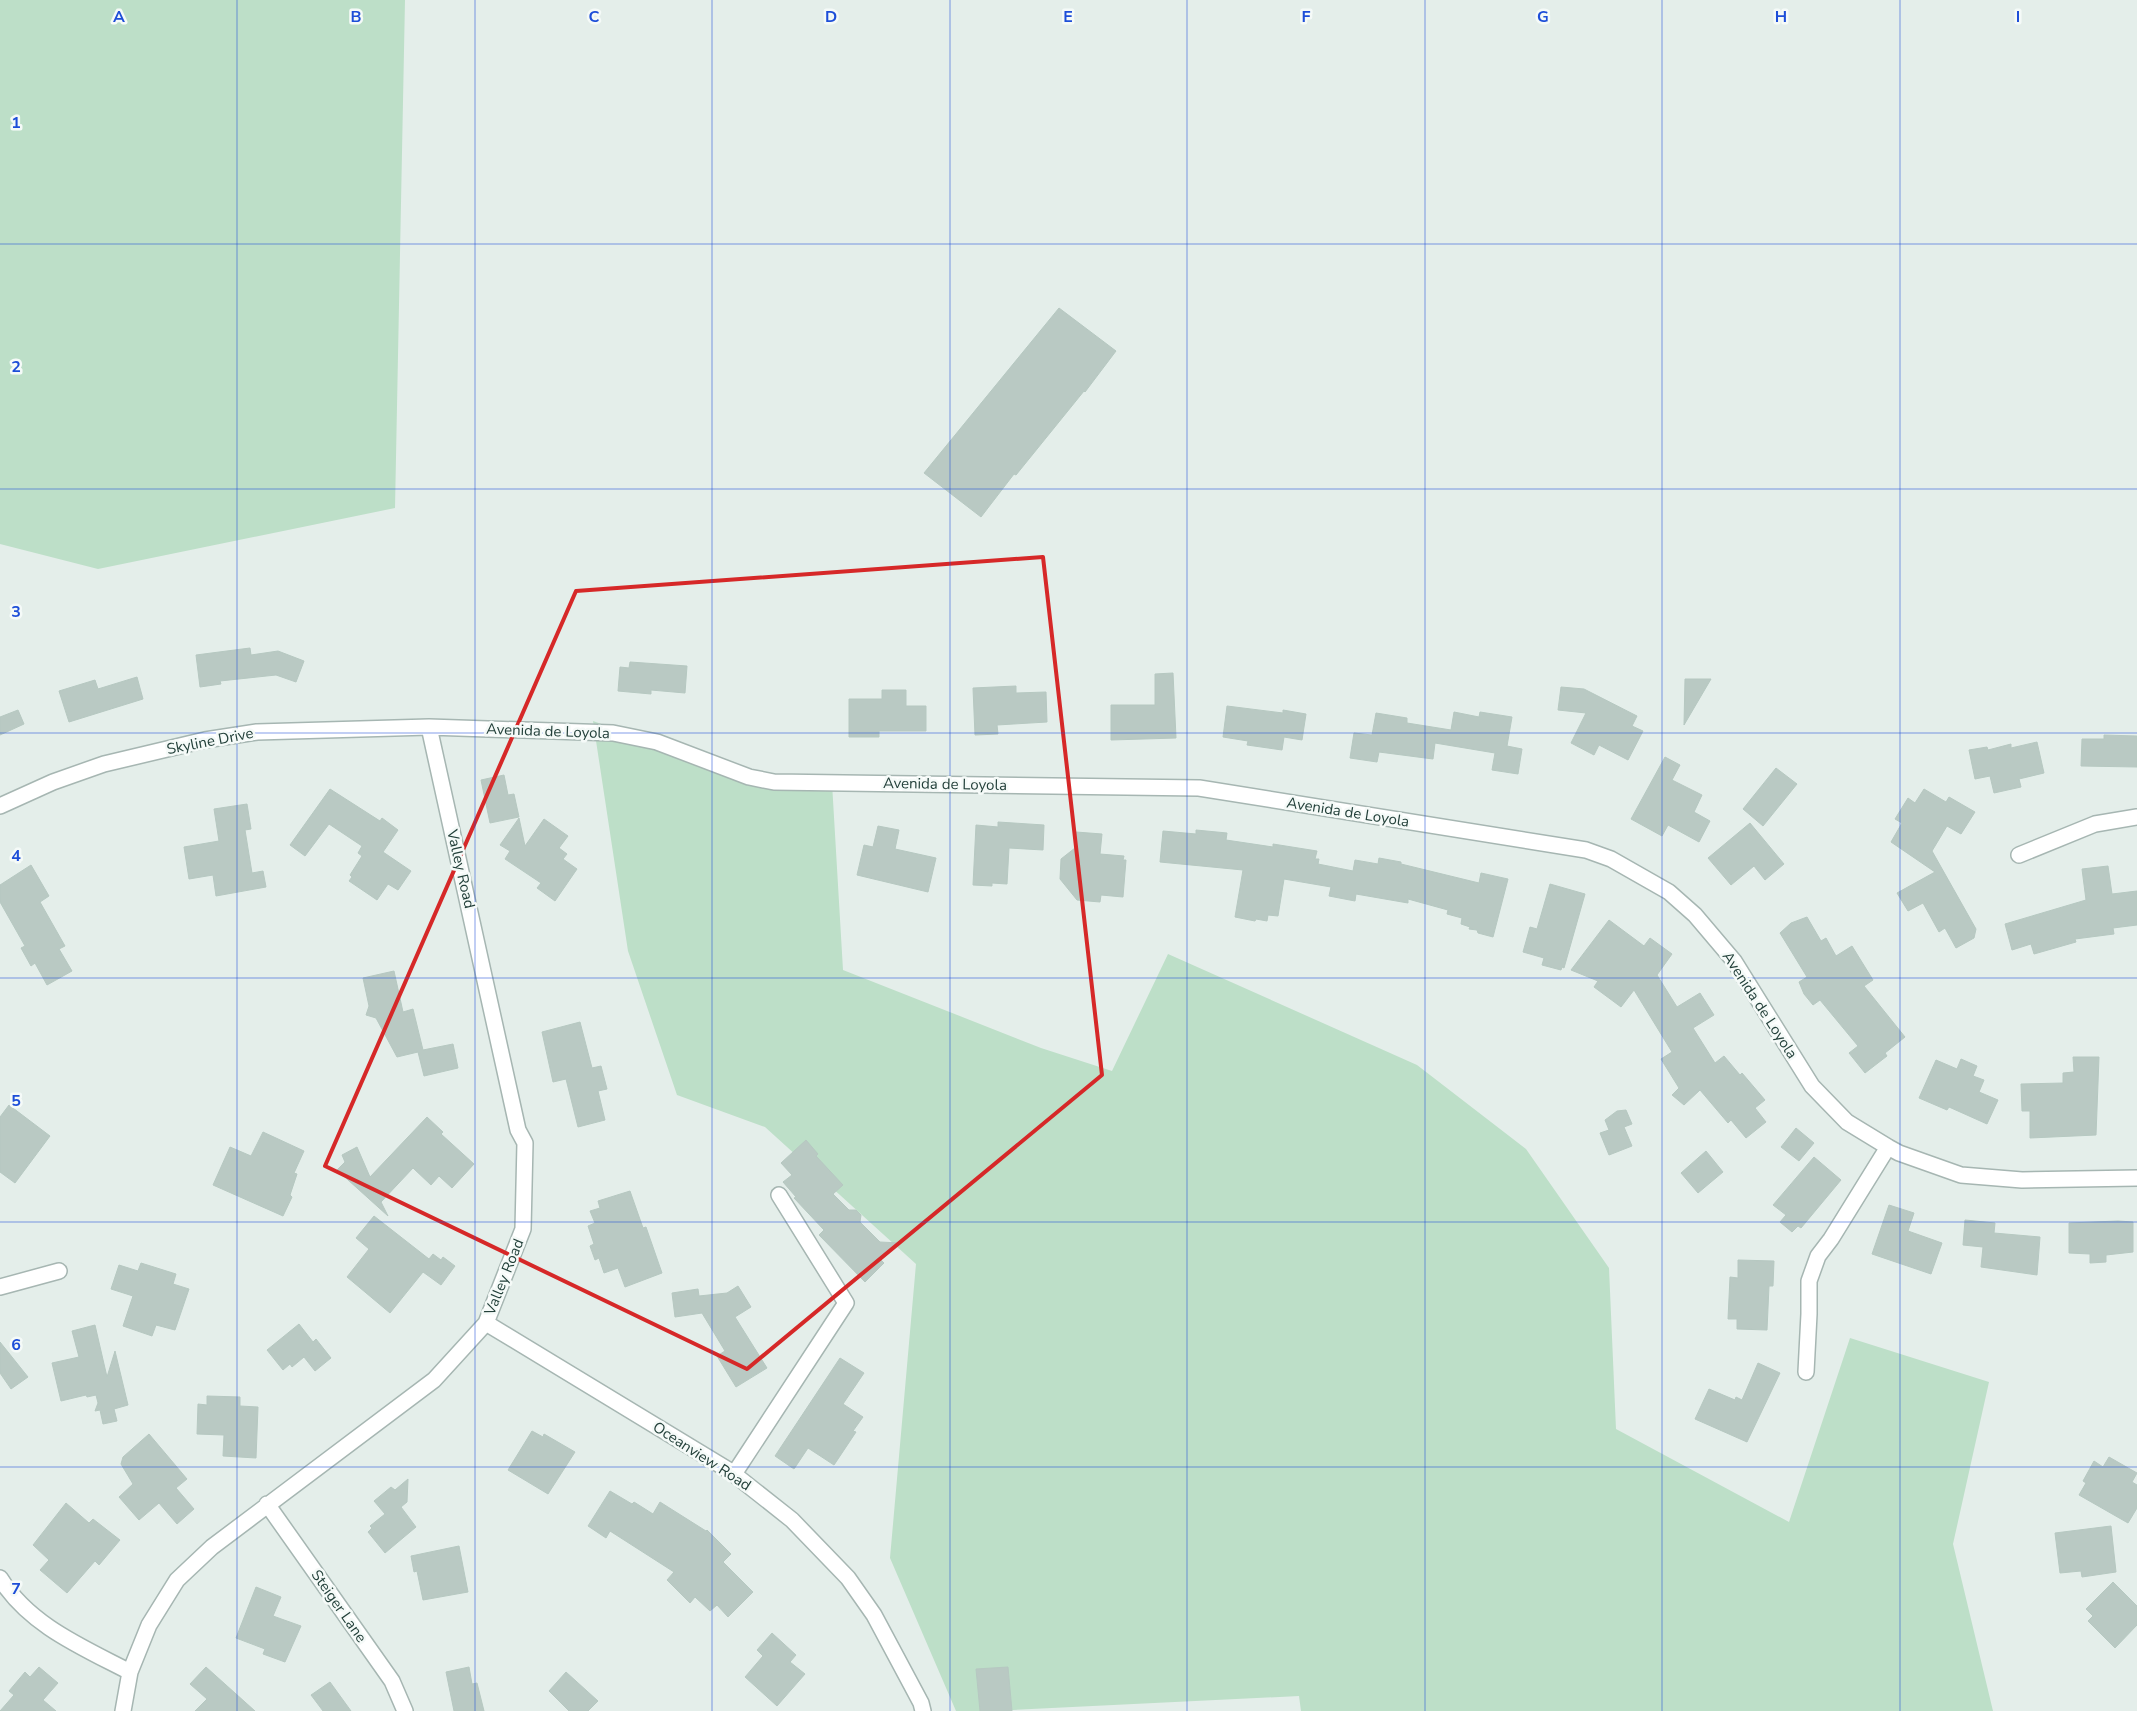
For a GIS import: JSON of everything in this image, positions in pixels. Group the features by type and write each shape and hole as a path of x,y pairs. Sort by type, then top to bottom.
{"street":[{"name":"Skyline Drive","path":"0,806 53,782 104,764 205,740 257,732 429,727"},
{"name":"Avenida de Loyola","path":"429,727 613,733 657,742 749,777 774,782 1199,788 1586,850 1611,859 1669,892 1695,915 1734,961 1812,1086 1847,1122 1888,1147 1899,1153 1961,1175 2022,1180 2137,1178"},
{"name":"Valley Road","path":"123,1711 130,1672 150,1624 178,1580 212,1547 267,1504 434,1380 486,1323 523,1229 524,1143 518,1130 429,727"},
{"path":"2019,855 2095,824 2137,817"},
{"path":"1806,1372 1809,1281 1818,1256 1832,1239 1888,1147"},
{"path":"734,1474 846,1303 779,1194"},
{"path":"0,1287 59,1272"},
{"name":"Oceanview Road","path":"486,1323 734,1474 792,1520 848,1578 874,1615 921,1703 923,1711"},
{"name":"Steiger Lane","path":"267,1504 392,1681 405,1711"},
{"path":"0,1578 9,1593 53,1632 130,1672"}],"highlighted area":[{"path":"1043,557 1102,1075 747,1369 325,1166 576,591"}],"green space":[{"path":"0,0 405,0 395,508 98,569 0,544"},
{"path":"593,721 749,777 832,783 843,970 1041,1048 1112,1071 1168,954 1417,1065 1526,1149 1609,1268 1616,1429 1789,1522 1850,1338 1989,1382 1953,1544 1993,1711 1301,1711 1299,1696 993,1711 956,1711 890,1558 916,1264 765,1127 677,1095 628,951"}],"building":[{"path":"1059,308 1116,351 1085,392 1016,475 1014,474 981,517 924,473"},
{"path":"250,648 251,655 278,651 304,661 296,682 276,675 220,681 221,684 200,687 196,655"},
{"path":"630,662 687,666 685,693 651,690 651,694 618,691 620,667 629,668"},
{"path":"1173,673 1176,738 1111,740 1111,705 1155,705 1155,674"},
{"path":"137,677 143,699 69,722 59,691 95,680 98,689"},
{"path":"1685,679 1711,679 1684,725"},
{"path":"1016,686 1016,693 1046,692 1047,722 997,725 998,734 975,735 973,688"},
{"path":"1561,687 1584,689 1637,716 1632,726 1643,731 1628,760 1599,745 1594,755 1571,743 1586,713 1558,710"},
{"path":"882,690 906,690 906,706 926,706 926,731 879,731 879,737 849,737 849,699 882,699"},
{"path":"1227,706 1283,713 1283,710 1306,714 1302,740 1284,737 1282,750 1247,745 1248,741 1223,737"},
{"path":"18,710 24,724 0,735 0,717"},
{"path":"1454,712 1479,717 1480,712 1512,717 1507,746 1522,749 1518,774 1492,770 1495,753 1435,743 1433,759 1379,752 1377,762 1350,758 1354,733 1372,735 1376,713 1407,718 1407,723 1451,730"},
{"path":"2104,735 2137,736 2137,767 2081,766 2082,739 2104,739"},
{"path":"2037,742 2044,773 2019,779 2021,787 1994,793 1990,776 1975,779 1969,750 1987,747 1988,750 2011,744 2011,748"},
{"path":"1665,757 1680,765 1672,780 1702,795 1694,812 1710,821 1699,842 1668,825 1662,836 1631,819"},
{"path":"1776,768 1797,784 1763,826 1743,809"},
{"path":"504,775 508,795 514,794 519,817 490,823 481,780"},
{"path":"330,789 380,821 382,818 398,830 383,852 411,871 398,890 388,884 377,900 349,881 352,877 350,875 362,856 358,853 362,846 329,824 305,856 290,845"},
{"path":"1924,789 1946,802 1949,797 1975,812 1961,834 1947,826 1932,851 1976,929 1974,938 1956,948 1945,928 1939,932 1923,903 1908,911 1897,893 1935,872 1891,842 1902,823 1895,819 1908,798 1915,803"},
{"path":"247,804 251,829 245,830 252,873 263,871 266,887 216,896 213,875 189,879 184,847 219,841 214,809"},
{"path":"519,818 525,846 544,819 568,836 559,848 567,854 563,859 577,869 555,901 537,888 541,883 505,859 510,851 500,845"},
{"path":"998,822 1044,825 1043,850 1009,848 1007,884 992,883 992,886 973,885 976,825 998,827"},
{"path":"1750,823 1784,864 1765,880 1754,866 1731,885 1708,858"},
{"path":"878,826 899,830 895,849 936,858 928,892 857,875 864,845 873,847"},
{"path":"1196,830 1227,833 1226,840 1273,847 1273,844 1317,851 1315,859 1319,859 1318,864 1353,871 1355,860 1378,864 1379,858 1479,883 1481,873 1508,879 1493,937 1478,933 1477,930 1469,929 1470,927 1461,924 1462,918 1447,914 1448,910 1408,899 1408,903 1356,894 1355,901 1329,896 1331,887 1284,879 1278,916 1268,915 1267,921 1256,919 1255,921 1235,917 1243,870 1160,862 1163,831 1196,834"},
{"path":"1076,832 1102,834 1100,854 1124,856 1123,860 1126,860 1123,897 1101,895 1100,902 1077,900 1060,879 1061,859 1075,848"},
{"path":"31,865 49,896 40,902 65,946 59,949 72,971 47,985 35,963 31,966 21,948 25,946 0,902 0,885"},
{"path":"2108,866 2112,894 2137,891 2137,925 2113,928 2114,934 2075,939 2076,942 2034,954 2031,944 2012,950 2005,924 2086,900 2082,869"},
{"path":"1550,884 1585,894 1564,968 1562,967 1561,970 1542,965 1544,958 1523,952 1530,927 1537,929"},
{"path":"1807,917 1821,941 1826,938 1836,956 1852,946 1873,980 1864,986 1905,1037 1885,1053 1887,1056 1865,1073 1849,1053 1858,1046 1820,1000 1813,1005 1804,994 1799,982 1807,977 1780,933 1791,923"},
{"path":"1609,920 1644,946 1650,938 1672,954 1657,975 1677,1007 1700,993 1714,1015 1693,1028 1715,1063 1724,1056 1740,1075 1742,1073 1765,1100 1755,1108 1766,1122 1746,1138 1731,1120 1728,1123 1700,1090 1684,1105 1672,1095 1679,1088 1661,1059 1672,1052 1634,990 1621,1007 1594,987 1598,981 1571,970"},
{"path":"394,971 403,1012 413,1009 423,1050 453,1044 458,1068 424,1076 418,1052 397,1057 376,1018 366,1015 369,1006 363,978"},
{"path":"580,1022 592,1068 601,1066 607,1089 598,1091 605,1120 578,1127 566,1079 553,1082 542,1032"},
{"path":"2073,1057 2099,1057 2096,1135 2030,1138 2030,1111 2022,1111 2021,1084 2063,1083 2063,1073 2074,1072"},
{"path":"1961,1059 1977,1066 1973,1076 1984,1080 1979,1092 1998,1100 1987,1124 1949,1107 1947,1110 1919,1098 1936,1060 1957,1069"},
{"path":"9,1105 50,1136 15,1183 0,1172 0,1117"},
{"path":"1626,1110 1632,1124 1624,1127 1632,1146 1609,1155 1600,1133 1609,1130 1605,1120 1617,1111"},
{"path":"427,1117 443,1132 441,1134 474,1164 452,1188 439,1176 431,1185 413,1168 381,1202 388,1216 337,1170 345,1162 342,1155 357,1147 370,1177"},
{"path":"1796,1128 1814,1143 1799,1161 1781,1147"},
{"path":"263,1132 304,1151 294,1173 297,1174 290,1195 292,1197 283,1216 213,1185 230,1147 251,1156"},
{"path":"806,1140 818,1154 816,1156 843,1185 833,1194 849,1210 856,1210 861,1215 860,1222 880,1242 899,1243 881,1260 884,1263 865,1282 819,1235 824,1230 794,1198 796,1197 783,1182 792,1175 781,1163"},
{"path":"1706,1151 1723,1172 1698,1193 1681,1173"},
{"path":"1814,1157 1841,1180 1801,1228 1798,1226 1792,1232 1780,1222 1786,1215 1773,1205"},
{"path":"630,1191 643,1228 646,1227 662,1273 625,1287 618,1268 604,1273 599,1258 595,1260 590,1246 594,1244 588,1226 595,1223 590,1211 600,1208 598,1201"},
{"path":"1889,1205 1914,1213 1908,1231 1942,1243 1931,1274 1872,1254"},
{"path":"374,1216 429,1259 433,1254 441,1260 443,1257 455,1266 441,1285 423,1272 390,1313 347,1277 369,1249 356,1238"},
{"path":"1965,1220 1995,1223 1994,1233 2040,1237 2037,1275 1981,1267 1983,1247 1963,1245"},
{"path":"2133,1222 2133,1252 2106,1255 2106,1262 2090,1263 2090,1254 2069,1253 2069,1223"},
{"path":"1738,1260 1774,1261 1773,1286 1769,1286 1767,1330 1737,1329 1737,1319 1728,1319 1730,1277 1738,1278"},
{"path":"141,1263 176,1274 173,1284 189,1289 175,1330 156,1325 152,1336 123,1326 133,1296 111,1289 119,1265 138,1271"},
{"path":"738,1286 751,1307 735,1317 767,1368 736,1387 717,1356 725,1351 702,1313 675,1317 672,1293 698,1289 699,1296 727,1293"},
{"path":"299,1324 313,1342 316,1339 331,1358 315,1371 304,1357 292,1367 290,1364 283,1370 267,1350"},
{"path":"95,1325 107,1377 115,1351 128,1405 114,1409 117,1421 103,1424 100,1410 95,1411 98,1403 96,1395 87,1397 86,1395 61,1401 52,1363 79,1357 72,1331"},
{"path":"0,1342 28,1377 11,1389 0,1373"},
{"path":"840,1358 864,1373 843,1404 863,1417 853,1431 856,1432 834,1465 808,1448 794,1469 775,1456"},
{"path":"1758,1363 1780,1373 1747,1442 1695,1419 1709,1389 1735,1400 1736,1397 1742,1400"},
{"path":"207,1396 240,1397 240,1406 258,1407 256,1458 223,1456 224,1435 197,1434 198,1404 207,1405"},
{"path":"532,1431 543,1437 544,1434 575,1452 548,1494 508,1470"},
{"path":"149,1434 187,1479 176,1488 194,1509 177,1524 159,1503 139,1520 119,1497 133,1484 121,1464 123,1457"},
{"path":"2109,1457 2137,1473 2132,1482 2137,1485 2137,1508 2128,1523 2079,1495 2086,1483 2083,1481 2094,1461 2103,1467"},
{"path":"408,1479 407,1502 401,1507 416,1527 385,1553 368,1532 372,1528 370,1526 385,1514 374,1501 391,1487 395,1490"},
{"path":"610,1491 632,1504 634,1502 653,1514 660,1502 707,1530 731,1554 723,1562 753,1592 728,1617 717,1605 710,1611 695,1597 690,1603 667,1580 674,1572 610,1531 606,1538 588,1526"},
{"path":"66,1503 89,1523 93,1519 120,1540 99,1565 95,1561 67,1593 40,1570 49,1560 33,1545"},
{"path":"2111,1526 2116,1572 2082,1577 2081,1571 2060,1573 2055,1533"},
{"path":"459,1546 468,1592 423,1600 417,1571 414,1572 411,1556"},
{"path":"2113,1582 2137,1606 2137,1625 2115,1648 2088,1621 2093,1616 2086,1609"},
{"path":"256,1587 281,1597 273,1616 301,1626 285,1662 263,1654 265,1649 236,1638"},
{"path":"772,1633 796,1655 790,1662 805,1674 777,1706 745,1677 763,1656 757,1650"},
{"path":"39,1667 58,1683 43,1700 56,1711 0,1711 14,1695 9,1691 25,1672 30,1677"},
{"path":"206,1667 255,1711 195,1711 207,1699 190,1684"},
{"path":"469,1667 472,1684 477,1683 484,1711 454,1711 446,1672"},
{"path":"1008,1667 1012,1711 980,1711 976,1669"},
{"path":"566,1672 598,1701 588,1711 569,1711 549,1691"},
{"path":"330,1682 351,1711 323,1711 311,1695"}]}
